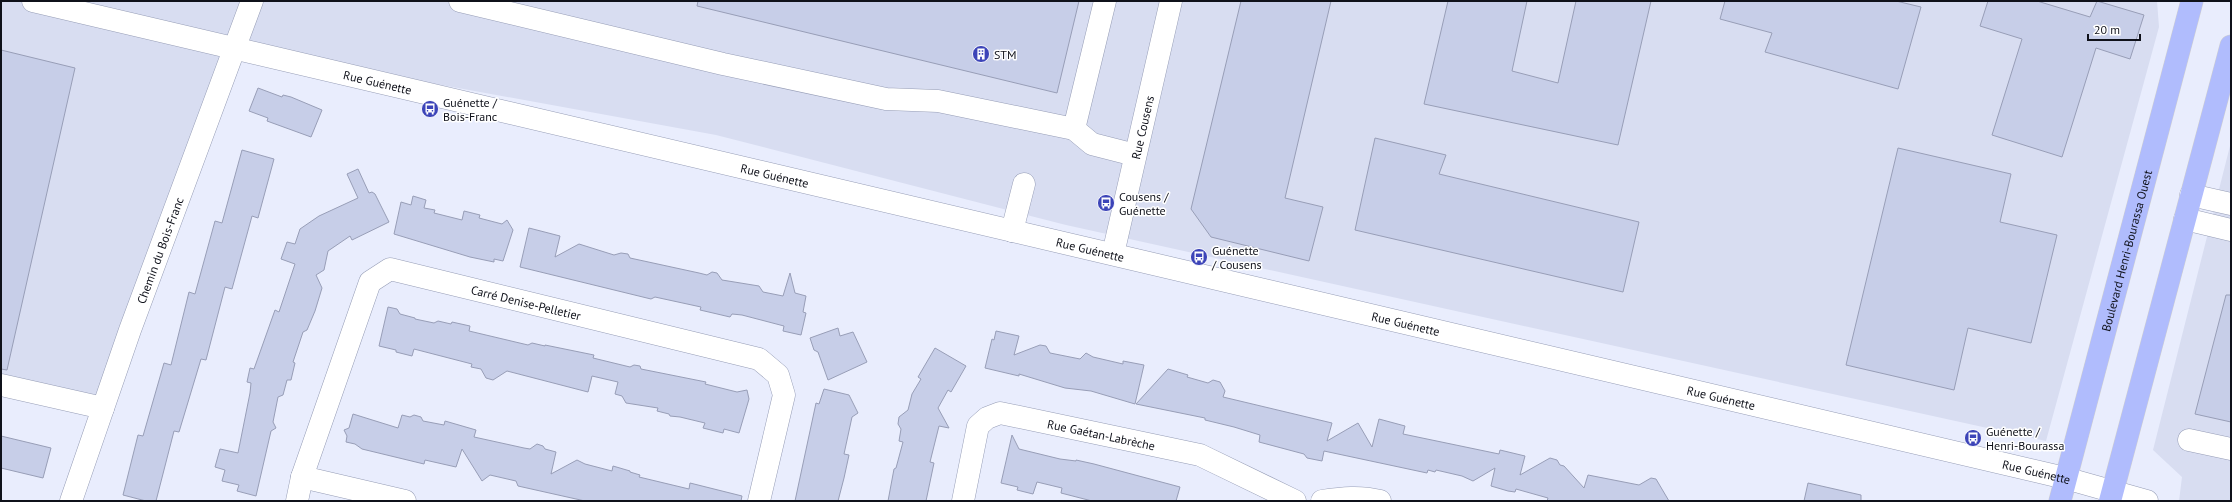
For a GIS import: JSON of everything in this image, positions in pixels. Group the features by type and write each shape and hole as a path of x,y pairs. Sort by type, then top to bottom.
{"main road":[{"name":"Boulevard Henri-Bourassa Ouest","path":"2060,501 2192,1"},
{"path":"2111,496 2231,46"}],"street":[{"name":"Rue Guénette","path":"33,1 2066,478 2111,496 2147,501"},
{"name":"Chemin du Bois-Franc","path":"71,501 130,330 252,1"},
{"path":"460,1 724,64 878,97 899,100 938,101 1074,130 1092,144 1135,155"},
{"path":"1074,130 1105,1"},
{"name":"Rue Cousens","path":"1113,254 1170,1"},
{"path":"1012,231 1024,184"},
{"path":"2191,195 2231,204"},
{"path":"2185,220 2231,230"},
{"name":"Carré Denise-Pelletier","path":"297,501 302,477 370,282 390,269 759,360 778,374 784,395 759,501"},
{"path":"1,385 103,408"},
{"name":"Rue Gaétan-Labrèche","path":"963,501 978,426 987,418 1000,413 1200,455 1295,501"},
{"path":"2189,440 2231,449"},
{"path":"302,477 405,501"},
{"path":"1322,501 1346,497 1366,498 1380,501"}],"shaded area":[{"path":"1,1 2157,1 2159,27 2046,441 1066,225 716,135 234,47 101,415 1,392"},
{"path":"2231,142 2231,501 2179,501 2182,477 2153,450"}],"building":[{"name":"STM","path":"698,1 1079,1 1057,93 697,6"},
{"path":"1241,1 1331,1 1285,198 1323,207 1309,261 1211,237 1191,209"},
{"path":"1448,1 1527,1 1512,71 1558,83 1576,1 1651,1 1618,145 1424,104"},
{"path":"1725,1 1896,1 1921,7 1898,89 1765,52 1772,33 1720,19"},
{"path":"1988,1 2037,1 2090,17 2097,1 2144,15 2130,59 2096,48 2062,157 1992,135 2022,39 1980,26"},
{"path":"1,50 75,68 7,370 1,369"},
{"path":"258,88 282,97 283,95 291,97 322,110 311,137 267,121 268,118 249,111"},
{"path":"1375,138 1446,155 1439,174 1639,222 1623,292 1355,230"},
{"path":"1898,148 2011,174 2000,222 2057,235 2031,343 1968,328 1954,390 1846,365"},
{"path":"242,150 274,159 258,218 252,216 232,289 225,287 206,360 201,359 179,432 174,431 156,501 146,501 123,495 138,435 143,436 164,363 171,365 189,292 195,294 215,221 222,223"},
{"path":"358,169 369,193 372,192 375,194 389,222 352,240 350,236 328,251 324,270 316,275 322,288 315,311 307,330 303,332 293,362 295,363 291,380 287,380 283,395 278,397 273,422 276,428 271,431 256,496 237,491 239,485 222,481 225,470 215,467 220,449 238,453 250,393 251,383 247,382 250,368 254,369 275,310 279,312 295,264 281,259 287,242 295,244 300,229 319,216 358,198 347,174"},
{"path":"413,196 426,200 424,208 435,210 434,213 462,220 464,211 480,215 479,218 502,224 507,220 513,230 503,261 494,259 494,262 470,257 394,234 401,202 411,205"},
{"path":"529,228 560,236 555,257 579,244 614,255 621,253 628,254 630,258 707,275 712,272 717,273 722,280 759,286 763,292 783,296 790,273 795,293 806,296 803,312 806,313 801,335 783,331 784,326 742,315 732,314 730,317 700,310 701,307 655,297 651,299 520,267"},
{"path":"2226,295 2231,295 2231,422 2195,414"},
{"path":"388,307 397,309 400,314 415,319 434,323 438,321 451,324 452,322 470,326 469,331 528,345 532,343 594,355 593,358 630,367 634,365 640,366 641,369 706,382 705,384 737,392 747,390 749,399 739,433 724,429 723,433 703,428 705,423 670,416 669,414 657,411 658,408 626,403 622,396 615,394 618,382 592,376 588,392 507,371 493,380 486,378 481,369 471,367 472,364 414,349 412,356 379,346"},
{"path":"838,328 840,336 853,332 867,362 828,380 818,352 814,350 810,338"},
{"path":"996,331 1019,336 1014,355 1040,345 1046,346 1050,353 1080,359 1086,353 1093,357 1123,364 1123,361 1144,365 1135,404 1091,391 1065,388 1019,374 1019,376 985,368 992,339 994,340"},
{"path":"935,348 966,366 951,392 948,390 938,408 949,428 939,426 930,462 934,463 926,501 888,501 894,469 896,468 903,442 899,441 901,429 898,424 899,417 908,410 912,394 921,379 918,377"},
{"path":"1168,369 1188,375 1187,377 1208,383 1213,380 1220,382 1225,391 1223,397 1332,423 1327,441 1358,423 1372,447 1379,419 1405,426 1403,434 1499,454 1500,450 1525,456 1520,475 1550,458 1557,460 1560,465 1564,466 1584,488 1588,475 1639,485 1651,478 1656,479 1669,501 1547,501 1548,498 1516,489 1515,492 1491,486 1495,468 1473,481 1462,476 1436,470 1435,472 1428,470 1427,473 1324,451 1322,461 1307,458 1304,454 1259,442 1260,435 1205,420 1205,418 1136,404"},
{"path":"824,389 849,395 858,413 852,417 844,454 849,455 844,478 838,501 795,501 816,403 819,404"},
{"path":"353,414 398,428 402,415 410,417 414,415 421,417 423,421 444,425 445,421 476,430 474,437 530,449 537,444 543,446 545,449 556,452 551,474 577,460 585,464 612,471 613,466 640,475 639,477 689,489 690,483 742,496 741,501 585,501 518,486 516,481 490,475 482,481 462,449 456,467 425,460 424,464 362,449 355,444 346,442 347,436 344,430 349,428"},
{"path":"1012,435 1019,449 1060,459 1076,460 1094,464 1180,487 1176,501 1092,501 1061,493 1062,488 1037,482 1033,494 1017,490 1018,487 1001,483"},
{"path":"1,436 51,448 43,478 1,468"},
{"path":"1808,483 1861,495 1861,501 1804,501"}],"place":[{"name":"STM","path":"981,54"},
{"name":"Guénette / Bois-Franc","path":"430,109"},
{"name":"Cousens / Guénette","path":"1106,203"},
{"name":"Guénette / Cousens","path":"1199,257"},
{"name":"Guénette / Henri-Bourassa","path":"1973,438"}]}
